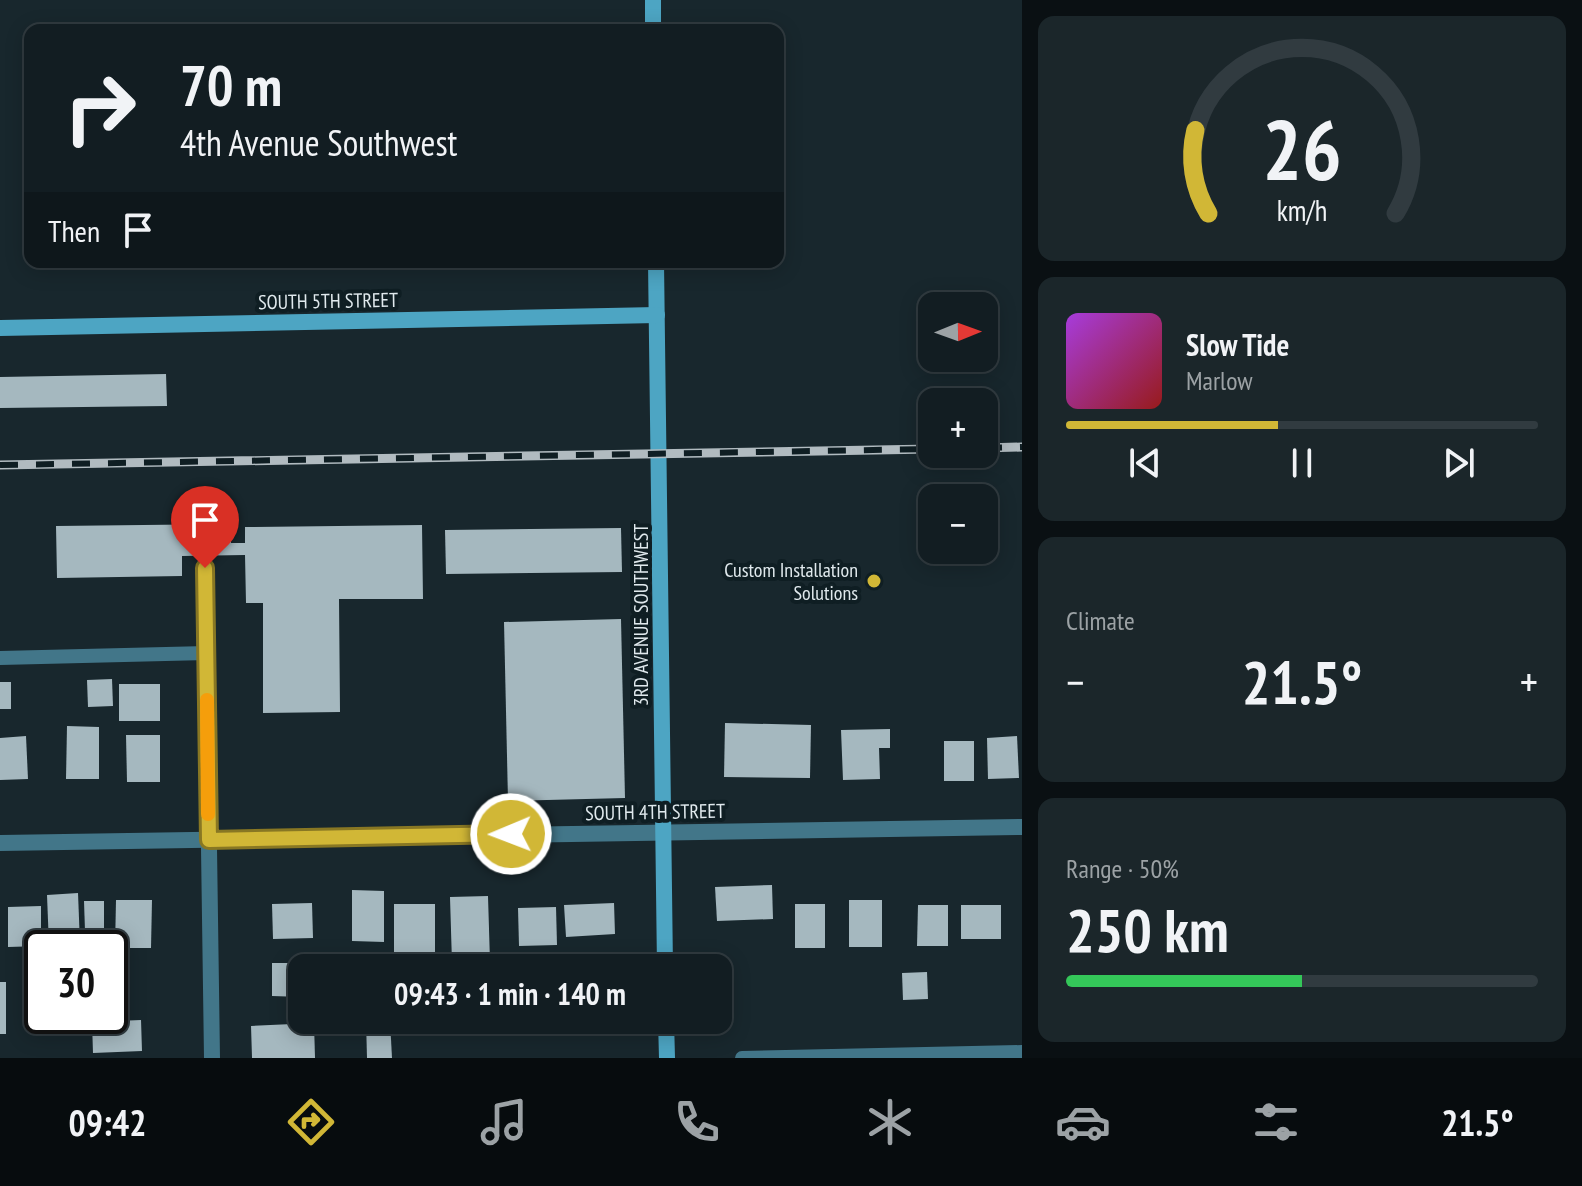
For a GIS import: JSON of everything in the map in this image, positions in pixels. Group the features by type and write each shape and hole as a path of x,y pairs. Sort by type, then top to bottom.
{"street":[{"path":"653,0 653,24"},
{"name":"3RD AVENUE SOUTHWEST","path":"656,268 665,954"},
{"name":"SOUTH 5TH STREET","path":"0,328 657,315"},
{"path":"205,568 212,1058"},
{"name":"SOUTH 4TH STREET","path":"0,843 1022,827"},
{"path":"666,1034 667,1058"}],"lane":[{"path":"0,658 207,653"},
{"path":"742,1058 1022,1052"}],"building":[{"path":"166,374 167,406 0,408 0,377"},
{"path":"230,524 231,543 245,543 245,527 422,525 423,599 339,599 340,712 263,713 263,603 246,603 245,555 182,556 182,576 57,578 56,526"},
{"path":"621,528 622,572 446,574 445,530"},
{"path":"621,619 625,798 508,801 504,622"},
{"path":"112,679 113,706 88,707 87,680"},
{"path":"0,682 11,682 11,709 0,709"},
{"path":"119,684 160,684 160,721 119,721"},
{"path":"725,723 811,725 810,778 724,777"},
{"path":"67,726 99,727 99,779 66,779"},
{"path":"890,729 890,748 879,748 880,779 843,780 841,730"},
{"path":"126,735 160,735 160,782 127,782"},
{"path":"26,736 28,779 0,780 0,738"},
{"path":"1017,736 1019,778 988,779 987,738"},
{"path":"944,741 974,741 974,781 944,781"},
{"path":"772,885 773,919 717,921 715,887"},
{"path":"352,890 384,891 384,942 352,941"},
{"path":"78,893 79,930 48,930 47,895"},
{"path":"488,896 490,954 452,954 450,897"},
{"path":"116,900 152,900 151,948 128,948 128,930 115,930"},
{"path":"849,900 882,900 882,947 849,947"},
{"path":"84,901 104,901 104,930 85,930"},
{"path":"312,903 313,938 273,939 272,904"},
{"path":"614,903 615,934 566,937 564,905"},
{"path":"394,904 435,904 435,954 394,954"},
{"path":"795,904 825,904 825,948 795,948"},
{"path":"918,905 948,905 948,946 917,946"},
{"path":"961,905 1001,905 1001,939 961,939"},
{"path":"41,906 41,930 24,930 24,947 8,947 8,907"},
{"path":"556,907 557,945 519,946 518,908"},
{"path":"272,963 288,963 288,997 272,996"},
{"path":"927,972 928,999 903,1000 902,973"},
{"path":"0,982 6,982 6,1034 0,1034"},
{"path":"141,1020 142,1051 93,1053 92,1034 128,1034 128,1021"},
{"path":"288,1024 288,1034 314,1034 315,1058 252,1058 251,1026"},
{"path":"366,1034 391,1034 392,1058 367,1058"}],"railway":[{"path":"998,448 1022,447"},
{"path":"0,465 918,449"}],"slow traffic":[{"path":"207,700 208,814"}],"place":[{"name":"Custom Installation Solutions","path":"874,581"}],"route":[{"path":"205,568 209,840 511,834"}]}
